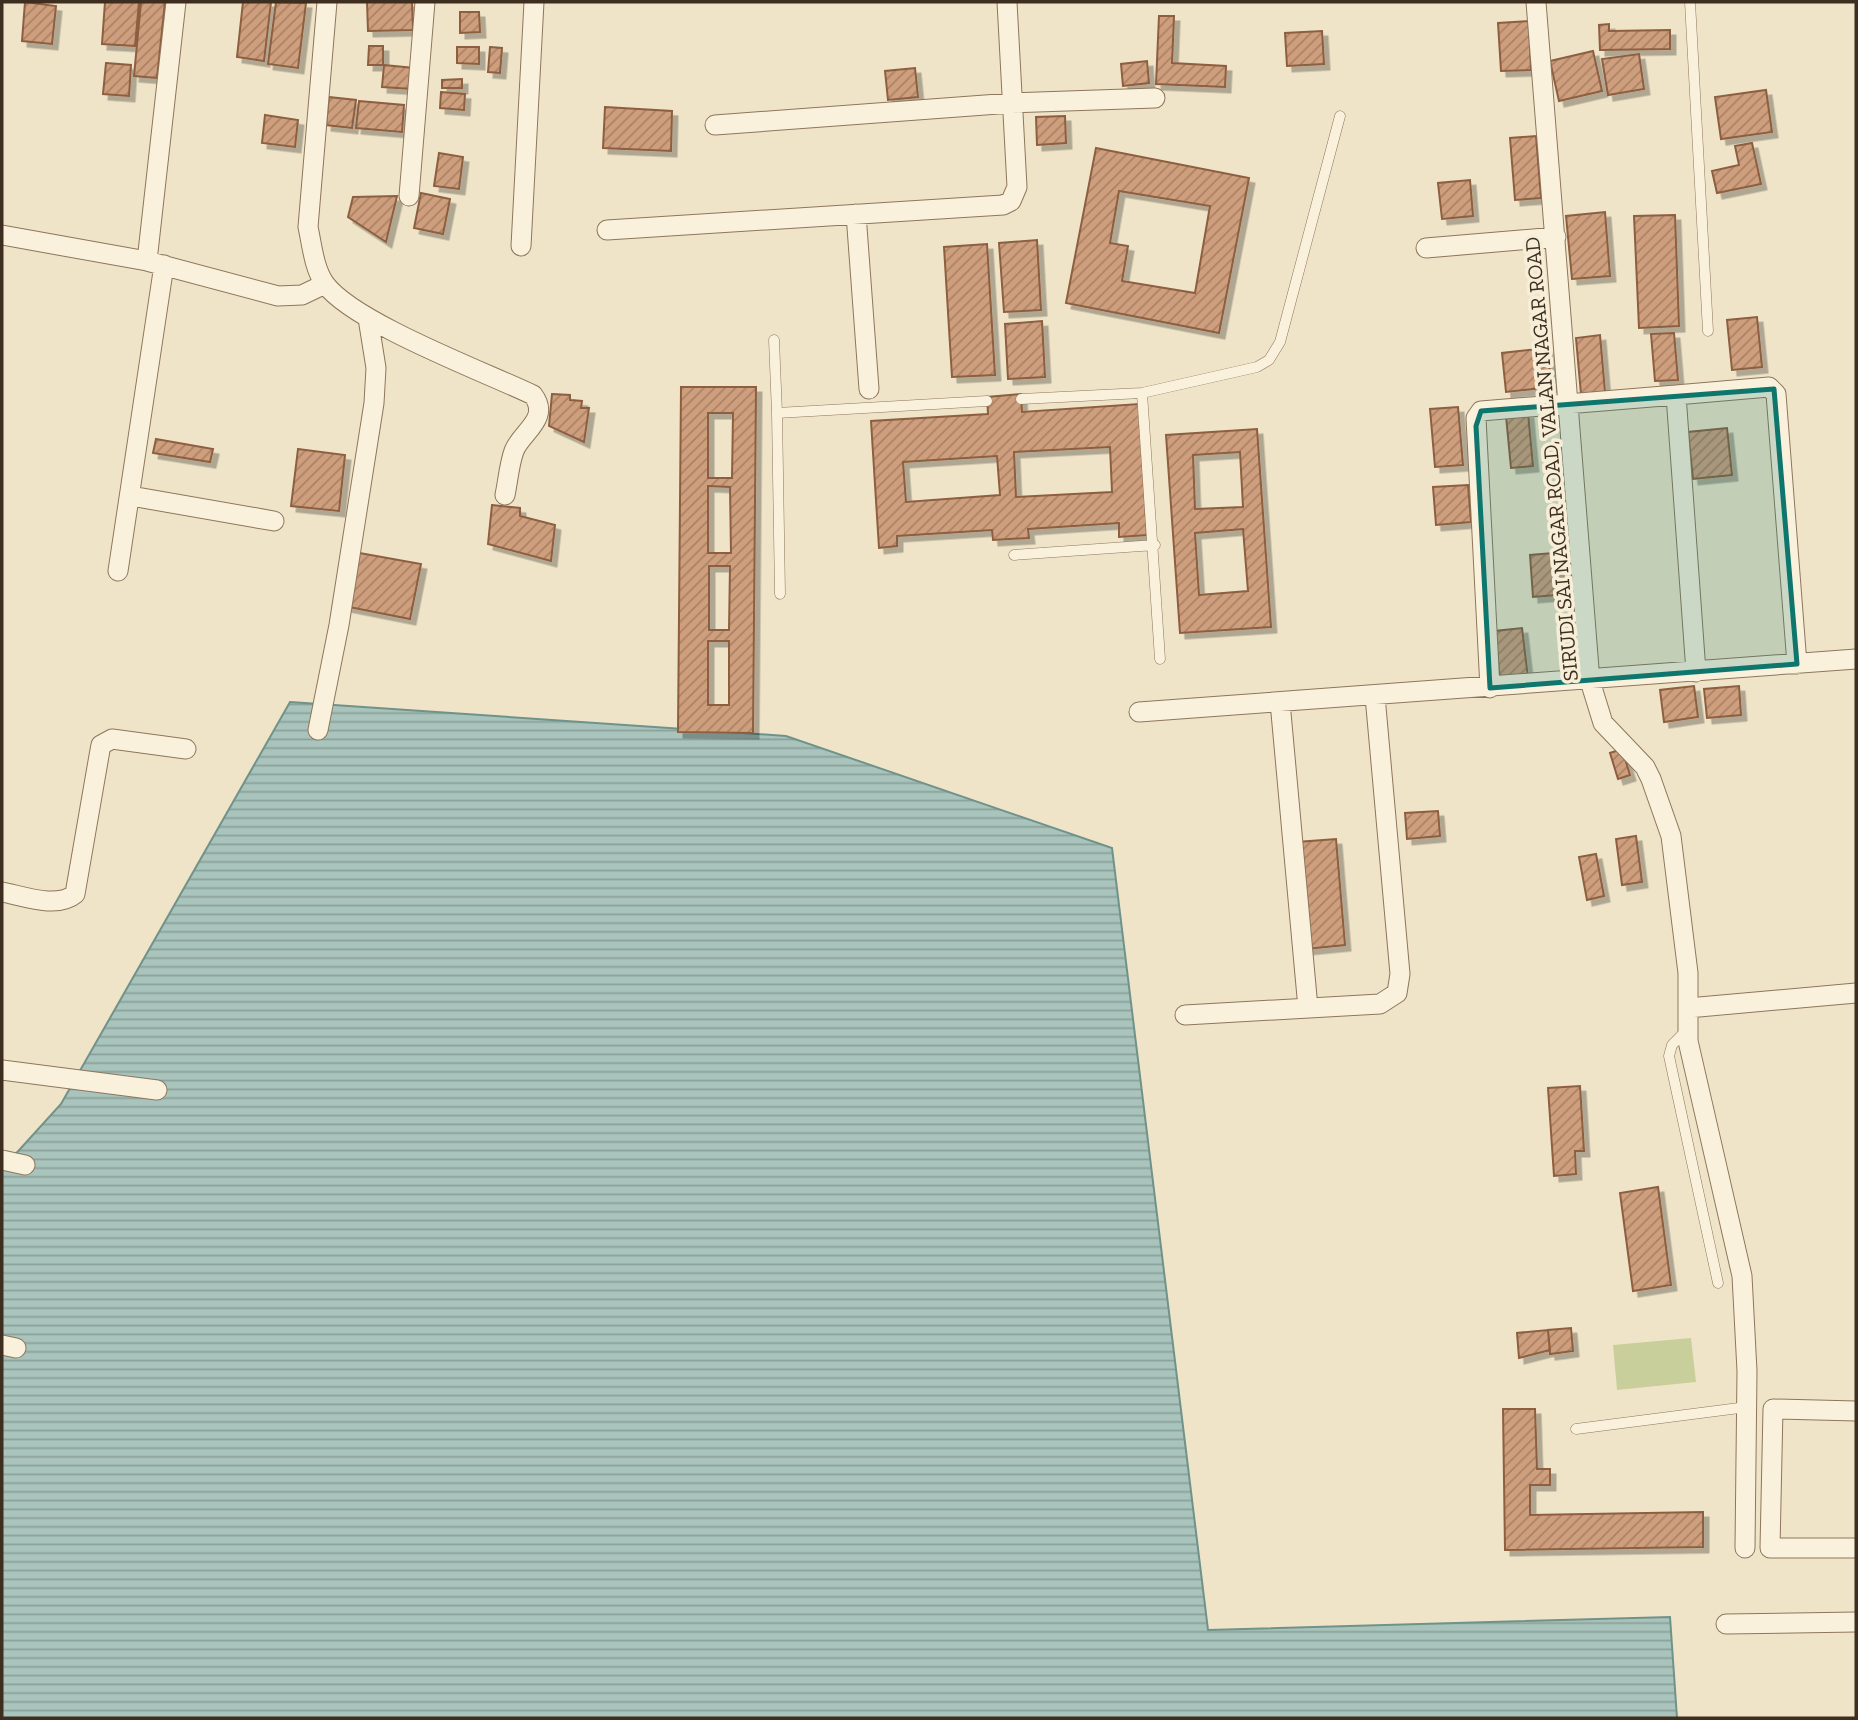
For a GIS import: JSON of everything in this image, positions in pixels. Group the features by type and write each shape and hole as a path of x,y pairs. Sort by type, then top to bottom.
{"street":[{"path":"118,571 131,496 156,263 176,2"},
{"path":"327,2 308,227 314,258 325,284 368,318 533,395 538,401 537,419 530,433 514,449 505,495"},
{"path":"409,196 425,2"},
{"path":"521,246 534,2"},
{"path":"607,230 1003,205 1011,201 1017,187 1007,2"},
{"name":"SIRUDI SAI NAGAR ROAD, VALAN NAGAR ROAD","path":"1536,2 1590,681 1603,723 1644,767 1661,803 1671,836 1688,973 1687,1031 1742,1276 1747,1413 1745,1548"},
{"path":"715,125 1012,103 1155,98"},
{"path":"856,215 869,389"},
{"path":"2,235 156,263 278,296 302,295 325,284"},
{"path":"1426,248 1556,237"},
{"path":"318,730 335,650 374,403 376,368 368,318"},
{"path":"1490,688 1476,418 1481,411 1566,402 1769,387 1776,394 1797,664"},
{"path":"1676,395 1696,672"},
{"path":"131,496 274,521"},
{"path":"1139,712 1856,660"},
{"path":"1185,1015 1380,1004 1397,993 1400,974 1375,696"},
{"path":"1280,702 1308,1008"},
{"path":"2,892 51,901 69,899 75,894 100,750 106,741 112,739 186,749"},
{"path":"1688,1008 1856,993"},
{"path":"2,1070 157,1090"},
{"path":"2,1160 25,1165"},
{"path":"1856,1411 1773,1409 1770,1548 1856,1548"},
{"path":"1747,1413 1772,1421"},
{"path":"1726,1624 1856,1622"}],"lane":[{"path":"1690,2 1707,331"},
{"path":"1021,399 1142,393 1249,369 1273,355 1280,342 1340,116"},
{"path":"774,340 780,594"},
{"path":"1142,393 1155,545 1160,659"},
{"path":"777,413 987,401"},
{"path":"1014,555 1155,545"},
{"path":"1687,1031 1672,1045 1669,1056 1718,1283"},
{"path":"1576,1429 1747,1413"}],"highlighted area":[{"path":"1774,389 1797,664 1490,688 1476,426 1481,411"}],"green space":[{"path":"1691,1338 1696,1382 1617,1390 1613,1345"}],"water":[{"path":"290,702 786,736 1112,848 1208,1630 1670,1617 1677,1718 2,1718 2,1169 61,1104"}],"building":[{"path":"25,2 56,6 52,44 22,41"},
{"path":"105,2 139,2 135,46 102,44"},
{"path":"141,2 165,2 157,78 134,76"},
{"path":"243,2 271,2 264,61 237,57"},
{"path":"276,2 306,3 298,68 268,64"},
{"path":"367,2 412,2 413,30 368,31"},
{"path":"460,12 479,12 480,32 460,33"},
{"path":"1159,16 1174,16 1172,63 1226,66 1225,87 1156,84"},
{"path":"1529,21 1531,70 1501,71 1498,23"},
{"path":"1609,24 1609,31 1670,30 1670,49 1600,50 1599,25"},
{"path":"1322,31 1324,64 1287,66 1285,33"},
{"path":"369,46 383,46 383,65 368,65"},
{"path":"457,47 479,47 479,64 457,63"},
{"path":"490,47 502,48 500,73 488,72"},
{"path":"1593,51 1602,91 1559,101 1550,61"},
{"path":"1639,54 1644,89 1608,95 1602,59"},
{"path":"1147,61 1149,83 1123,86 1121,64"},
{"path":"106,63 131,65 129,96 103,94"},
{"path":"384,65 414,68 412,89 382,87"},
{"path":"915,68 918,97 888,100 885,71"},
{"path":"462,79 462,88 442,88 442,80"},
{"path":"1766,90 1772,132 1721,139 1715,97"},
{"path":"441,92 465,94 464,110 440,108"},
{"path":"329,97 356,100 352,128 326,125"},
{"path":"359,101 404,105 402,132 356,128"},
{"path":"605,107 672,111 671,151 603,148"},
{"path":"265,115 298,120 295,147 262,143"},
{"path":"1065,116 1066,143 1037,145 1036,117"},
{"path":"1536,136 1541,198 1515,200 1510,138"},
{"path":"1752,143 1761,184 1717,193 1712,171 1739,165 1735,146"},
{"path":"1096,148 1249,178 1219,333 1066,303","holes":["1119,191 1210,206 1195,293 1122,281 1128,246 1110,243"]},
{"path":"439,153 463,157 459,189 434,186"},
{"path":"1470,180 1473,216 1442,219 1438,183"},
{"path":"421,193 450,199 443,234 414,228"},
{"path":"397,196 386,242 348,217 353,197"},
{"path":"1605,212 1610,276 1572,279 1566,216"},
{"path":"1675,215 1679,326 1639,328 1634,216"},
{"path":"1037,240 1041,310 1004,312 999,243"},
{"path":"987,244 995,375 952,377 944,247"},
{"path":"1757,317 1762,367 1732,370 1727,320"},
{"path":"1042,321 1045,377 1008,379 1005,324"},
{"path":"1674,333 1678,380 1655,381 1651,334"},
{"path":"1600,335 1605,392 1581,394 1576,338"},
{"path":"1547,348 1552,387 1506,392 1502,353"},
{"path":"681,387 756,387 753,733 678,732","holes":["708,413 733,413 732,478 708,478","708,486 730,487 731,553 708,553","709,566 730,566 729,630 709,630","708,641 729,641 729,705 708,705"]},
{"path":"552,394 570,395 570,400 582,401 581,408 589,408 584,442 549,426"},
{"path":"1021,394 1022,412 1139,404 1147,535 1119,537 1119,523 1028,529 1029,538 993,540 992,530 897,536 897,546 879,548 871,421 988,414 987,397","holes":["1110,447 1112,492 1016,497 1014,452","997,456 1000,495 906,502 903,462"]},
{"path":"1458,407 1463,465 1435,467 1430,409"},
{"path":"1528,413 1533,466 1511,468 1506,416"},
{"path":"1727,428 1732,475 1693,479 1688,432"},
{"path":"1257,429 1271,627 1180,633 1166,435","holes":["1240,452 1243,507 1195,509 1193,455","1243,529 1248,591 1199,595 1195,533"]},
{"path":"156,439 213,449 210,462 153,453"},
{"path":"298,449 345,455 339,511 291,506"},
{"path":"1468,485 1471,522 1436,525 1433,487"},
{"path":"492,505 520,508 520,516 555,525 551,561 488,544"},
{"path":"354,552 421,564 410,619 344,606"},
{"path":"1565,552 1569,594 1533,597 1530,555"},
{"path":"1522,628 1528,678 1500,681 1495,631"},
{"path":"1694,686 1698,717 1664,722 1660,690"},
{"path":"1739,686 1741,715 1707,718 1704,689"},
{"path":"1622,749 1630,775 1618,779 1610,753"},
{"path":"1438,811 1440,836 1407,839 1405,813"},
{"path":"1636,836 1642,882 1622,885 1616,839"},
{"path":"1336,839 1345,945 1306,949 1297,842"},
{"path":"1596,854 1604,896 1587,900 1579,857"},
{"path":"1580,1086 1584,1151 1575,1151 1576,1174 1554,1176 1548,1088"},
{"path":"1658,1187 1671,1285 1633,1291 1620,1193"},
{"path":"1571,1328 1573,1351 1550,1354 1548,1330"},
{"path":"1548,1330 1550,1350 1519,1358 1517,1333"},
{"path":"1503,1409 1535,1409 1537,1469 1550,1469 1550,1485 1530,1485 1530,1515 1703,1512 1703,1547 1505,1550"}]}
